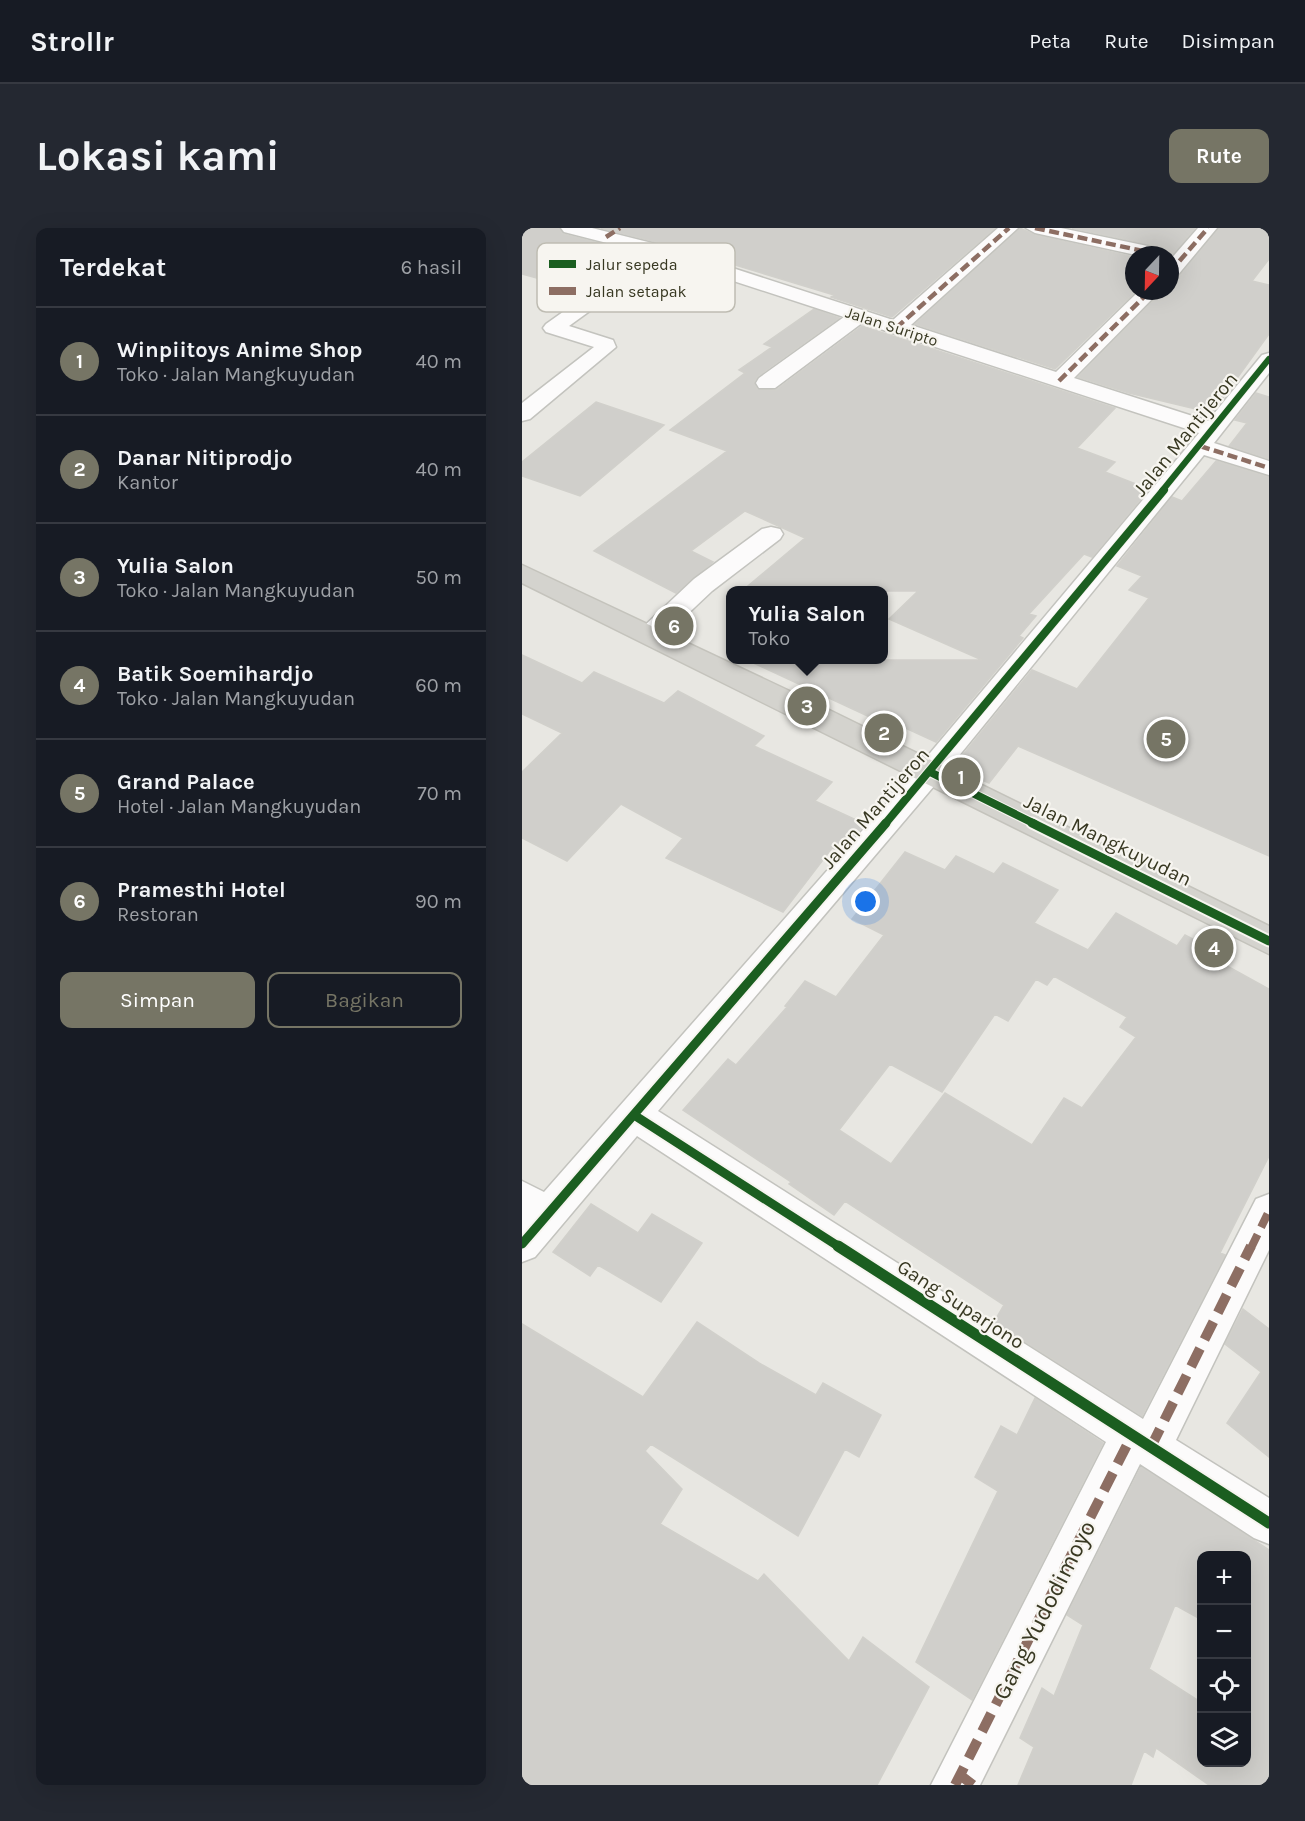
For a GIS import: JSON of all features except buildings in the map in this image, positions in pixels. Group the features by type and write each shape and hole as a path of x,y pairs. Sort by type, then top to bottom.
{"main road":[{"name":"Jalan Mangkuyudan","path":"522,573 1269,940"}],"street":[{"name":"Jalan Suripto","path":"570,228 613,233 640,243"},
{"path":"896,328 1009,228"},
{"path":"1017,228 1034,228 1125,247"},
{"path":"1179,258 1208,228"},
{"name":"Jalan Suripto","path":"735,275 1059,381 1207,438 1269,468"},
{"path":"1059,381 1141,300"},
{"path":"522,414 606,347 606,345 553,328 575,312"},
{"path":"767,383 859,315"},
{"name":"Jalan Mantijeron","path":"522,1244 534,1206 634,1115 930,772 1207,438 1269,359"},
{"path":"650,635 703,585 771,534"},
{"name":"Gang Suparjono","path":"634,1115 1269,1523"},
{"name":"Gang Yudodimoyo","path":"963,1782 1141,1441 1269,1211"}],"marked path":[{"path":"606,237 620,228"},
{"path":"896,328 1009,228"},
{"path":"1035,228 1125,247"},
{"path":"1179,262 1208,228"},
{"path":"1059,381 1141,300"},
{"path":"1200,446 1269,468"},
{"path":"1151,1447 1269,1211"},
{"path":"955,1785 1132,1435"},
{"path":"960,1775 973,1785"}],"cycle path":[{"path":"522,1244 930,772 1269,359"},
{"path":"930,772 1269,941"},
{"path":"634,1115 1269,1523"}],"place":[{"name":"Pramesthi Hotel","path":"674,626"},
{"name":"Yulia Salon","path":"807,706"},
{"name":"Danar Nitiprodjo","path":"884,733"},
{"name":"Grand Palace","path":"1166,739"},
{"name":"Winpiitoys Anime Shop","path":"961,777"},
{"name":"Batik Soemihardjo","path":"1214,948"}]}
